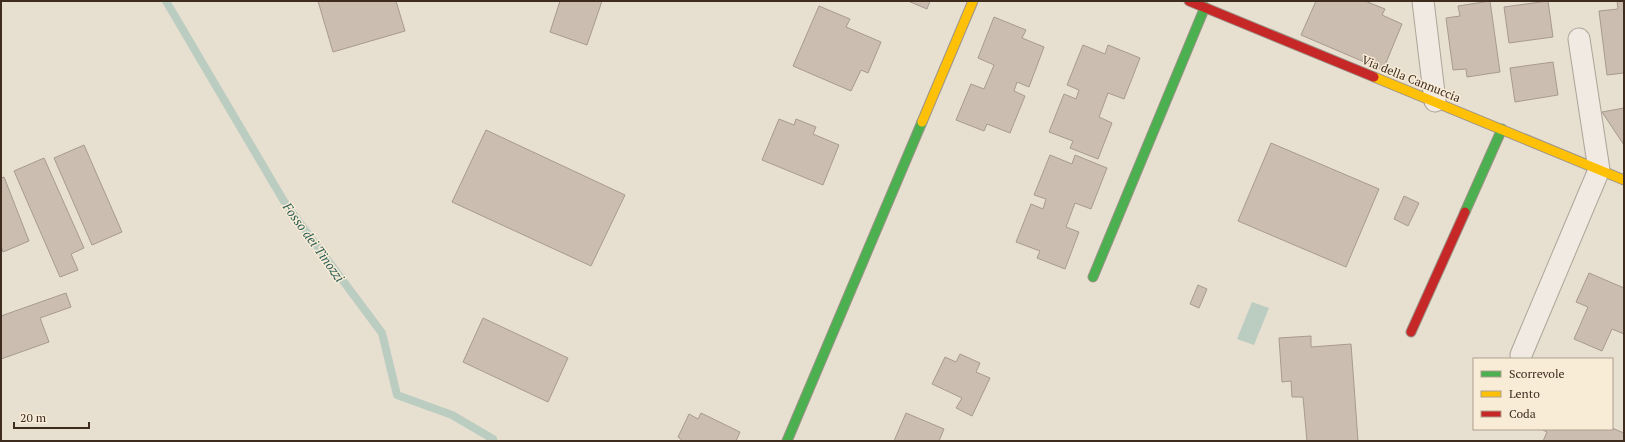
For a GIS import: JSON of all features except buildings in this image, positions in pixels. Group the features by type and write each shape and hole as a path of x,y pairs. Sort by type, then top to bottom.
{"street":[{"path":"787,441 973,1"},
{"name":"Via della Cannuccia","path":"1189,1 1624,180"},
{"path":"1423,1 1435,101"},
{"path":"1093,277 1205,7"},
{"path":"1521,355 1599,170 1579,39"},
{"path":"1411,332 1502,129"}],"shaded area":[{"path":"1252,302 1269,308 1254,345 1237,339"}],"waterway":[{"name":"Fosso dei Tinozzi","path":"166,1 285,203 382,333 397,395 452,415 493,439"}],"traffic: fast":[{"path":"1093,277 1205,7"},
{"path":"787,441 922,122"},
{"path":"1465,212 1502,129"}],"traffic: slow":[{"path":"922,122 973,1"},
{"path":"1374,77 1624,180"}],"traffic: jam":[{"path":"1189,1 1374,77"},
{"path":"1411,332 1465,212"}]}
